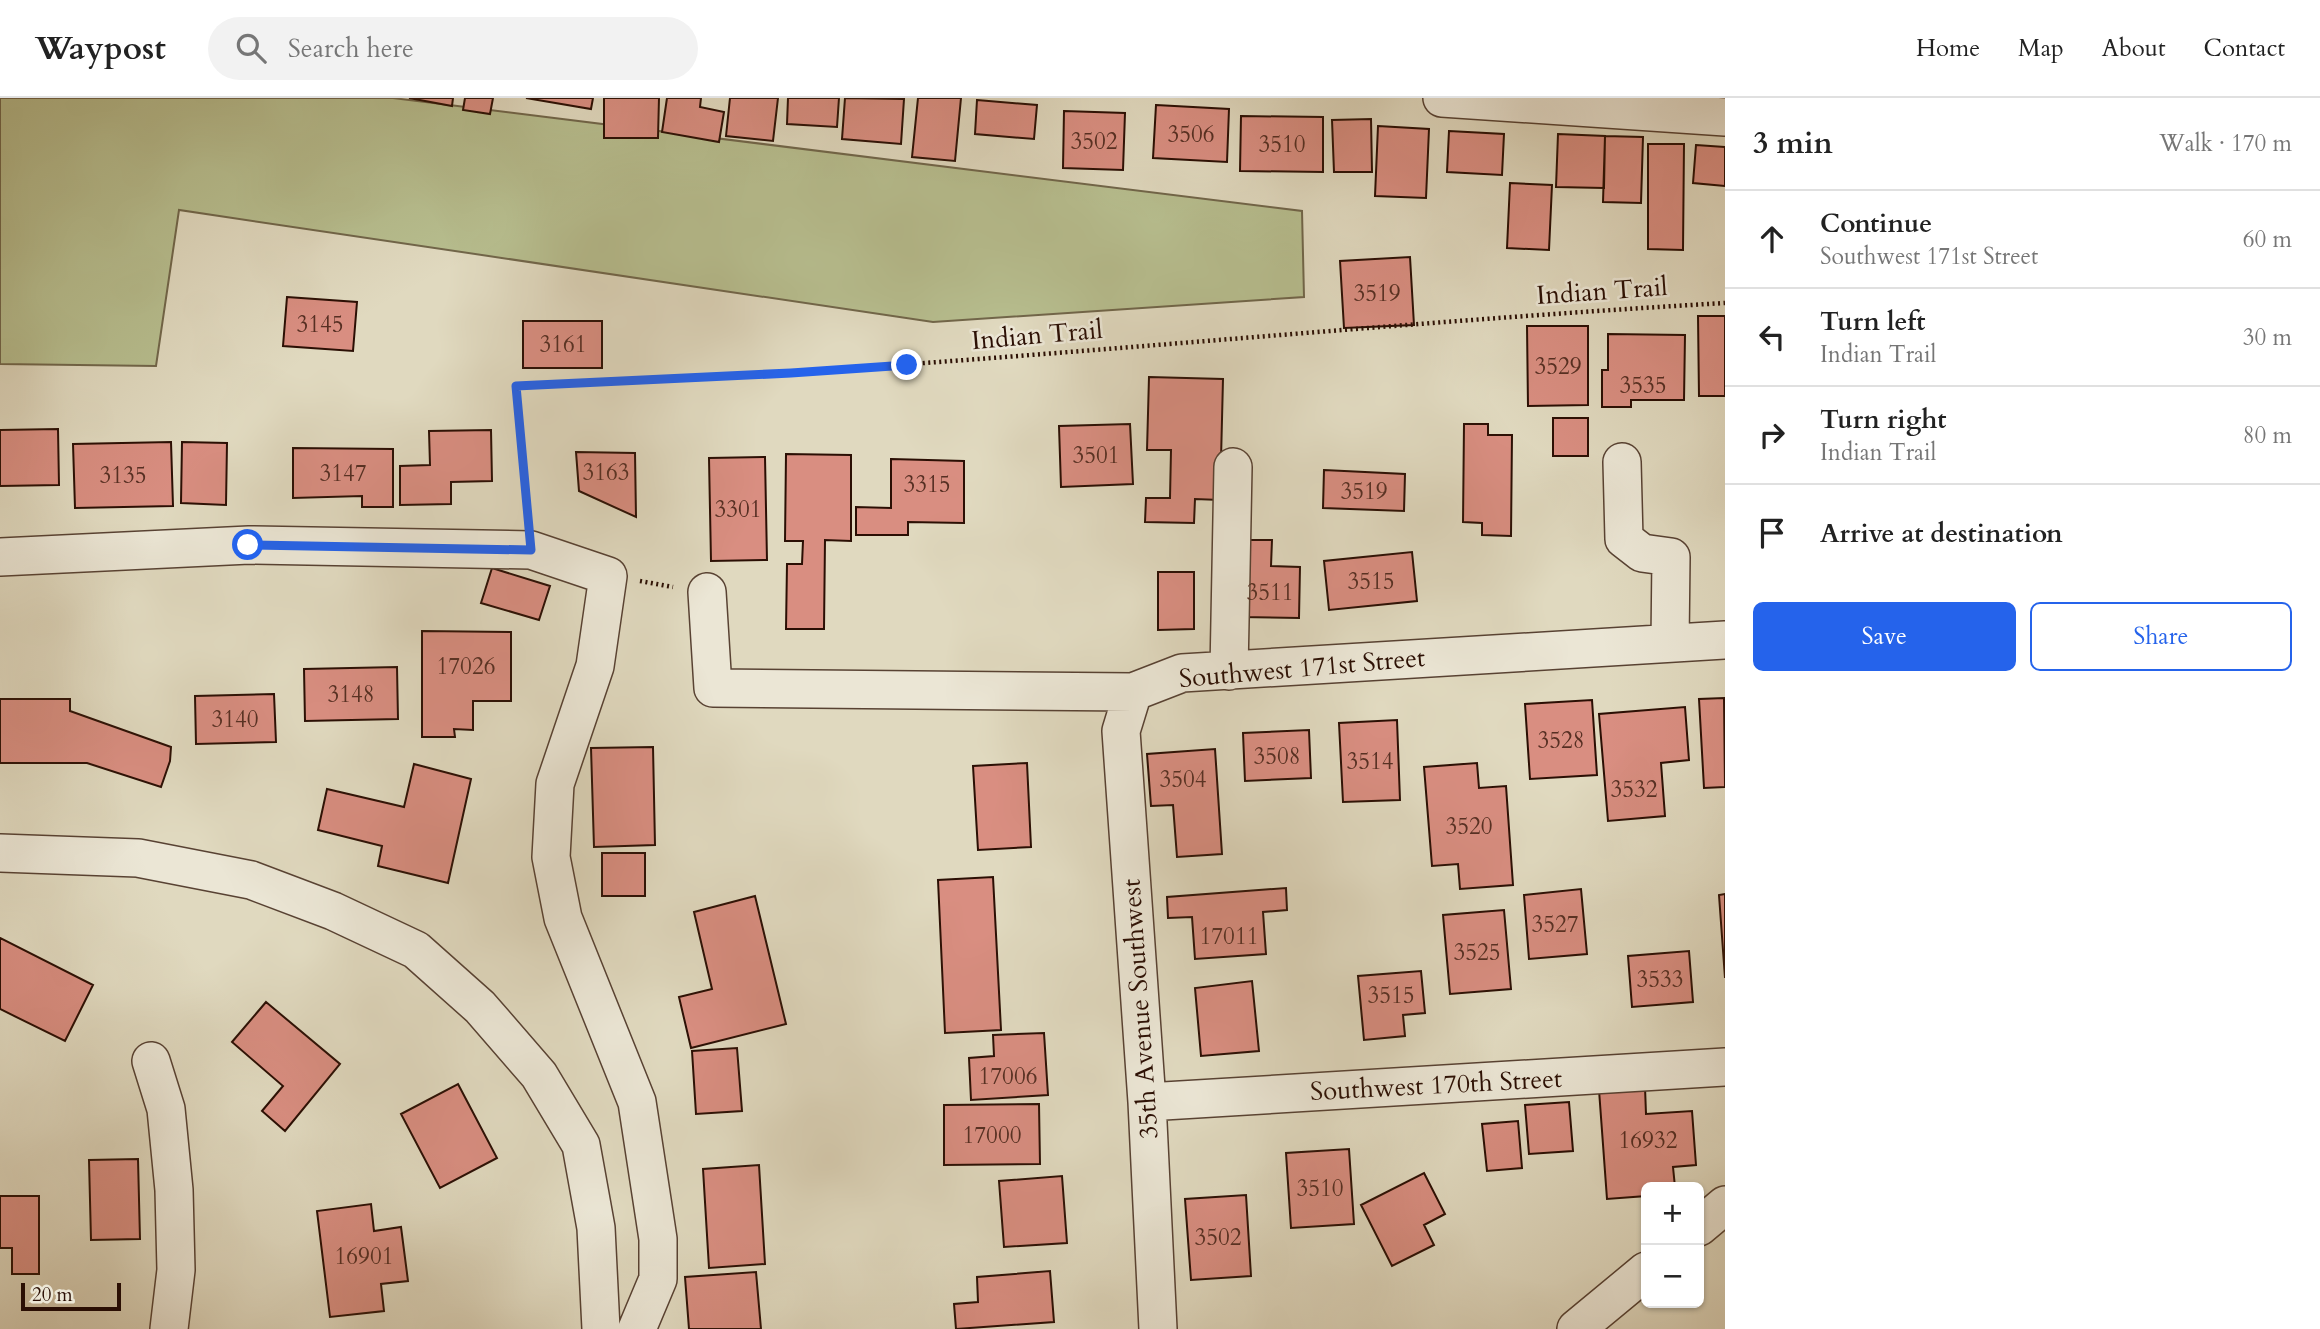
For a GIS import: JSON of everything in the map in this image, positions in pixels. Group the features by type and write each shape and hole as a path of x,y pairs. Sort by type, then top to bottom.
{"street":[{"path":"1442,98 1725,117"},
{"path":"1622,462 1624,539 1642,554 1671,556 1670,643"},
{"path":"1229,671 1233,467"},
{"path":"0,557 248,545 531,550 608,576 595,666 555,784 551,857 563,918 636,1102 659,1239 658,1279 637,1329"},
{"name":"Southwest 171st Street","path":"707,592 713,688 1133,692 1182,673 1725,639"},
{"name":"35th Avenue Southwest","path":"1133,692 1121,731 1147,1102 1158,1329"},
{"path":"0,853 138,858 251,880 333,911 416,950 480,1007 539,1075 580,1145 596,1228 601,1329"},
{"path":"151,1061 166,1109 174,1190 176,1270 169,1329"},
{"name":"Southwest 170th Street","path":"1147,1102 1725,1067"},
{"path":"1704,1223 1725,1205"},
{"path":"1576,1329 1641,1275"}],"path":[{"name":"Indian Trail","path":"531,550 516,386 791,373 1565,312 1725,303"},
{"path":"608,576 707,592"}],"green space":[{"path":"0,98 393,98 1302,211 1304,297 933,322 179,210 156,366 0,364"}],"building":[{"path":"409,98 453,98 452,106"},
{"path":"465,98 493,98 490,114 463,110"},
{"path":"526,98 593,98 591,109"},
{"path":"604,98 659,98 658,138 604,138"},
{"path":"667,98 701,98 700,107 724,112 719,142 662,132"},
{"path":"730,98 778,98 773,141 726,136"},
{"path":"788,98 839,98 837,127 787,124"},
{"path":"845,98 904,99 901,144 842,139"},
{"path":"918,98 961,98 955,161 912,157"},
{"path":"977,100 1037,105 1034,139 975,134"},
{"path":"1156,105 1229,109 1227,162 1153,158"},
{"path":"1064,111 1125,113 1123,170 1063,168"},
{"path":"1241,116 1323,117 1323,172 1240,171"},
{"path":"1371,119 1372,172 1334,172 1332,120"},
{"path":"1378,126 1429,129 1426,198 1375,196"},
{"path":"1449,131 1504,134 1502,175 1447,172"},
{"path":"1558,134 1605,136 1604,188 1556,187"},
{"path":"1605,136 1643,137 1641,203 1603,202"},
{"path":"1648,144 1684,144 1683,250 1648,249"},
{"path":"1696,145 1725,147 1725,186 1693,183"},
{"path":"1510,183 1552,185 1549,250 1507,248"},
{"path":"1410,257 1414,325 1344,328 1340,261"},
{"path":"287,297 357,302 353,351 283,346"},
{"path":"1698,316 1725,316 1725,396 1699,396"},
{"path":"523,321 602,321 602,368 523,368"},
{"path":"1527,326 1588,326 1588,405 1528,406"},
{"path":"1608,334 1685,335 1684,400 1631,400 1631,407 1602,407 1602,370 1608,370"},
{"path":"1149,377 1223,379 1220,500 1195,499 1194,523 1145,522 1146,498 1170,498 1171,450 1147,450"},
{"path":"1553,418 1588,418 1588,456 1553,456"},
{"path":"1130,424 1133,484 1061,487 1059,426"},
{"path":"1464,424 1488,424 1488,435 1512,435 1511,536 1482,535 1482,523 1463,522"},
{"path":"58,429 59,485 0,486 0,430"},
{"path":"491,430 492,481 451,482 451,504 400,505 400,466 430,465 429,431"},
{"path":"171,442 173,506 75,508 73,444"},
{"path":"182,442 227,443 226,505 181,503"},
{"path":"293,448 393,449 393,507 362,507 362,496 293,498"},
{"path":"576,452 635,453 636,517 579,491"},
{"path":"786,454 851,455 851,541 825,540 824,629 786,629 787,564 802,564 803,541 785,541"},
{"path":"765,457 767,560 711,561 709,458"},
{"path":"891,459 964,461 964,523 908,522 908,535 856,535 856,507 891,508"},
{"path":"1324,470 1405,474 1404,511 1323,508"},
{"path":"1242,540 1272,540 1271,566 1300,567 1299,618 1240,617"},
{"path":"1412,552 1417,601 1329,610 1324,561"},
{"path":"492,568 550,586 539,620 481,603"},
{"path":"1158,572 1194,572 1194,629 1158,630"},
{"path":"422,631 511,632 511,701 473,701 473,730 454,729 455,737 422,737"},
{"path":"397,667 398,719 305,721 304,669"},
{"path":"274,694 276,742 196,744 195,696"},
{"path":"1724,698 1725,787 1704,788 1699,699"},
{"path":"0,699 70,699 70,711 171,747 170,761 161,787 87,763 0,763"},
{"path":"1592,700 1597,775 1530,779 1525,704"},
{"path":"1685,707 1689,760 1661,763 1665,816 1608,821 1599,714"},
{"path":"1397,720 1400,800 1343,802 1339,723"},
{"path":"1309,730 1311,778 1245,781 1243,733"},
{"path":"653,747 655,845 594,847 591,748"},
{"path":"1215,749 1222,854 1177,857 1173,805 1151,806 1147,754"},
{"path":"1027,763 1031,847 978,850 973,766"},
{"path":"1477,763 1479,788 1506,786 1513,885 1460,889 1458,864 1432,866 1424,767"},
{"path":"414,764 471,779 448,883 378,866 382,846 318,830 327,789 404,807"},
{"path":"602,853 645,853 645,896 602,896"},
{"path":"993,877 1001,1030 945,1033 938,880"},
{"path":"1286,888 1287,910 1263,912 1266,954 1195,959 1192,917 1168,918 1167,897"},
{"path":"1581,889 1587,954 1529,959 1524,895"},
{"path":"1725,894 1725,978 1719,895"},
{"path":"755,896 786,1024 691,1048 679,997 712,989 694,912"},
{"path":"1504,910 1511,989 1450,994 1443,915"},
{"path":"0,938 93,985 65,1041 0,1009"},
{"path":"1689,951 1693,1002 1632,1007 1628,956"},
{"path":"1421,971 1425,1013 1403,1015 1405,1036 1364,1040 1358,976"},
{"path":"1252,981 1259,1051 1201,1056 1195,988"},
{"path":"266,1002 340,1064 285,1131 262,1111 283,1086 232,1042"},
{"path":"1044,1033 1048,1095 971,1100 969,1058 994,1056 993,1035"},
{"path":"737,1048 742,1111 696,1114 692,1051"},
{"path":"458,1084 497,1158 440,1188 401,1114"},
{"path":"1645,1087 1646,1114 1692,1111 1696,1165 1673,1167 1674,1182 1641,1182 1641,1196 1607,1199 1599,1090"},
{"path":"1569,1102 1573,1151 1529,1154 1525,1105"},
{"path":"1039,1104 1040,1164 944,1165 944,1105"},
{"path":"1518,1121 1522,1168 1487,1171 1482,1124"},
{"path":"1349,1149 1354,1224 1291,1228 1286,1153"},
{"path":"138,1159 140,1239 91,1240 89,1160"},
{"path":"759,1165 765,1264 709,1268 703,1169"},
{"path":"1424,1173 1445,1214 1424,1225 1434,1245 1392,1266 1361,1205"},
{"path":"1062,1176 1067,1243 1004,1247 999,1181"},
{"path":"1246,1195 1251,1276 1191,1280 1185,1199"},
{"path":"0,1196 39,1196 39,1274 12,1274 12,1248 0,1248"},
{"path":"371,1204 374,1231 401,1227 408,1281 381,1284 384,1311 330,1317 317,1211"},
{"path":"1050,1271 1054,1322 956,1329 954,1304 978,1302 977,1277"},
{"path":"756,1272 761,1329 689,1329 685,1277"}],"route":[{"path":"248,545 531,550 516,386 635,382 907,365"}]}
